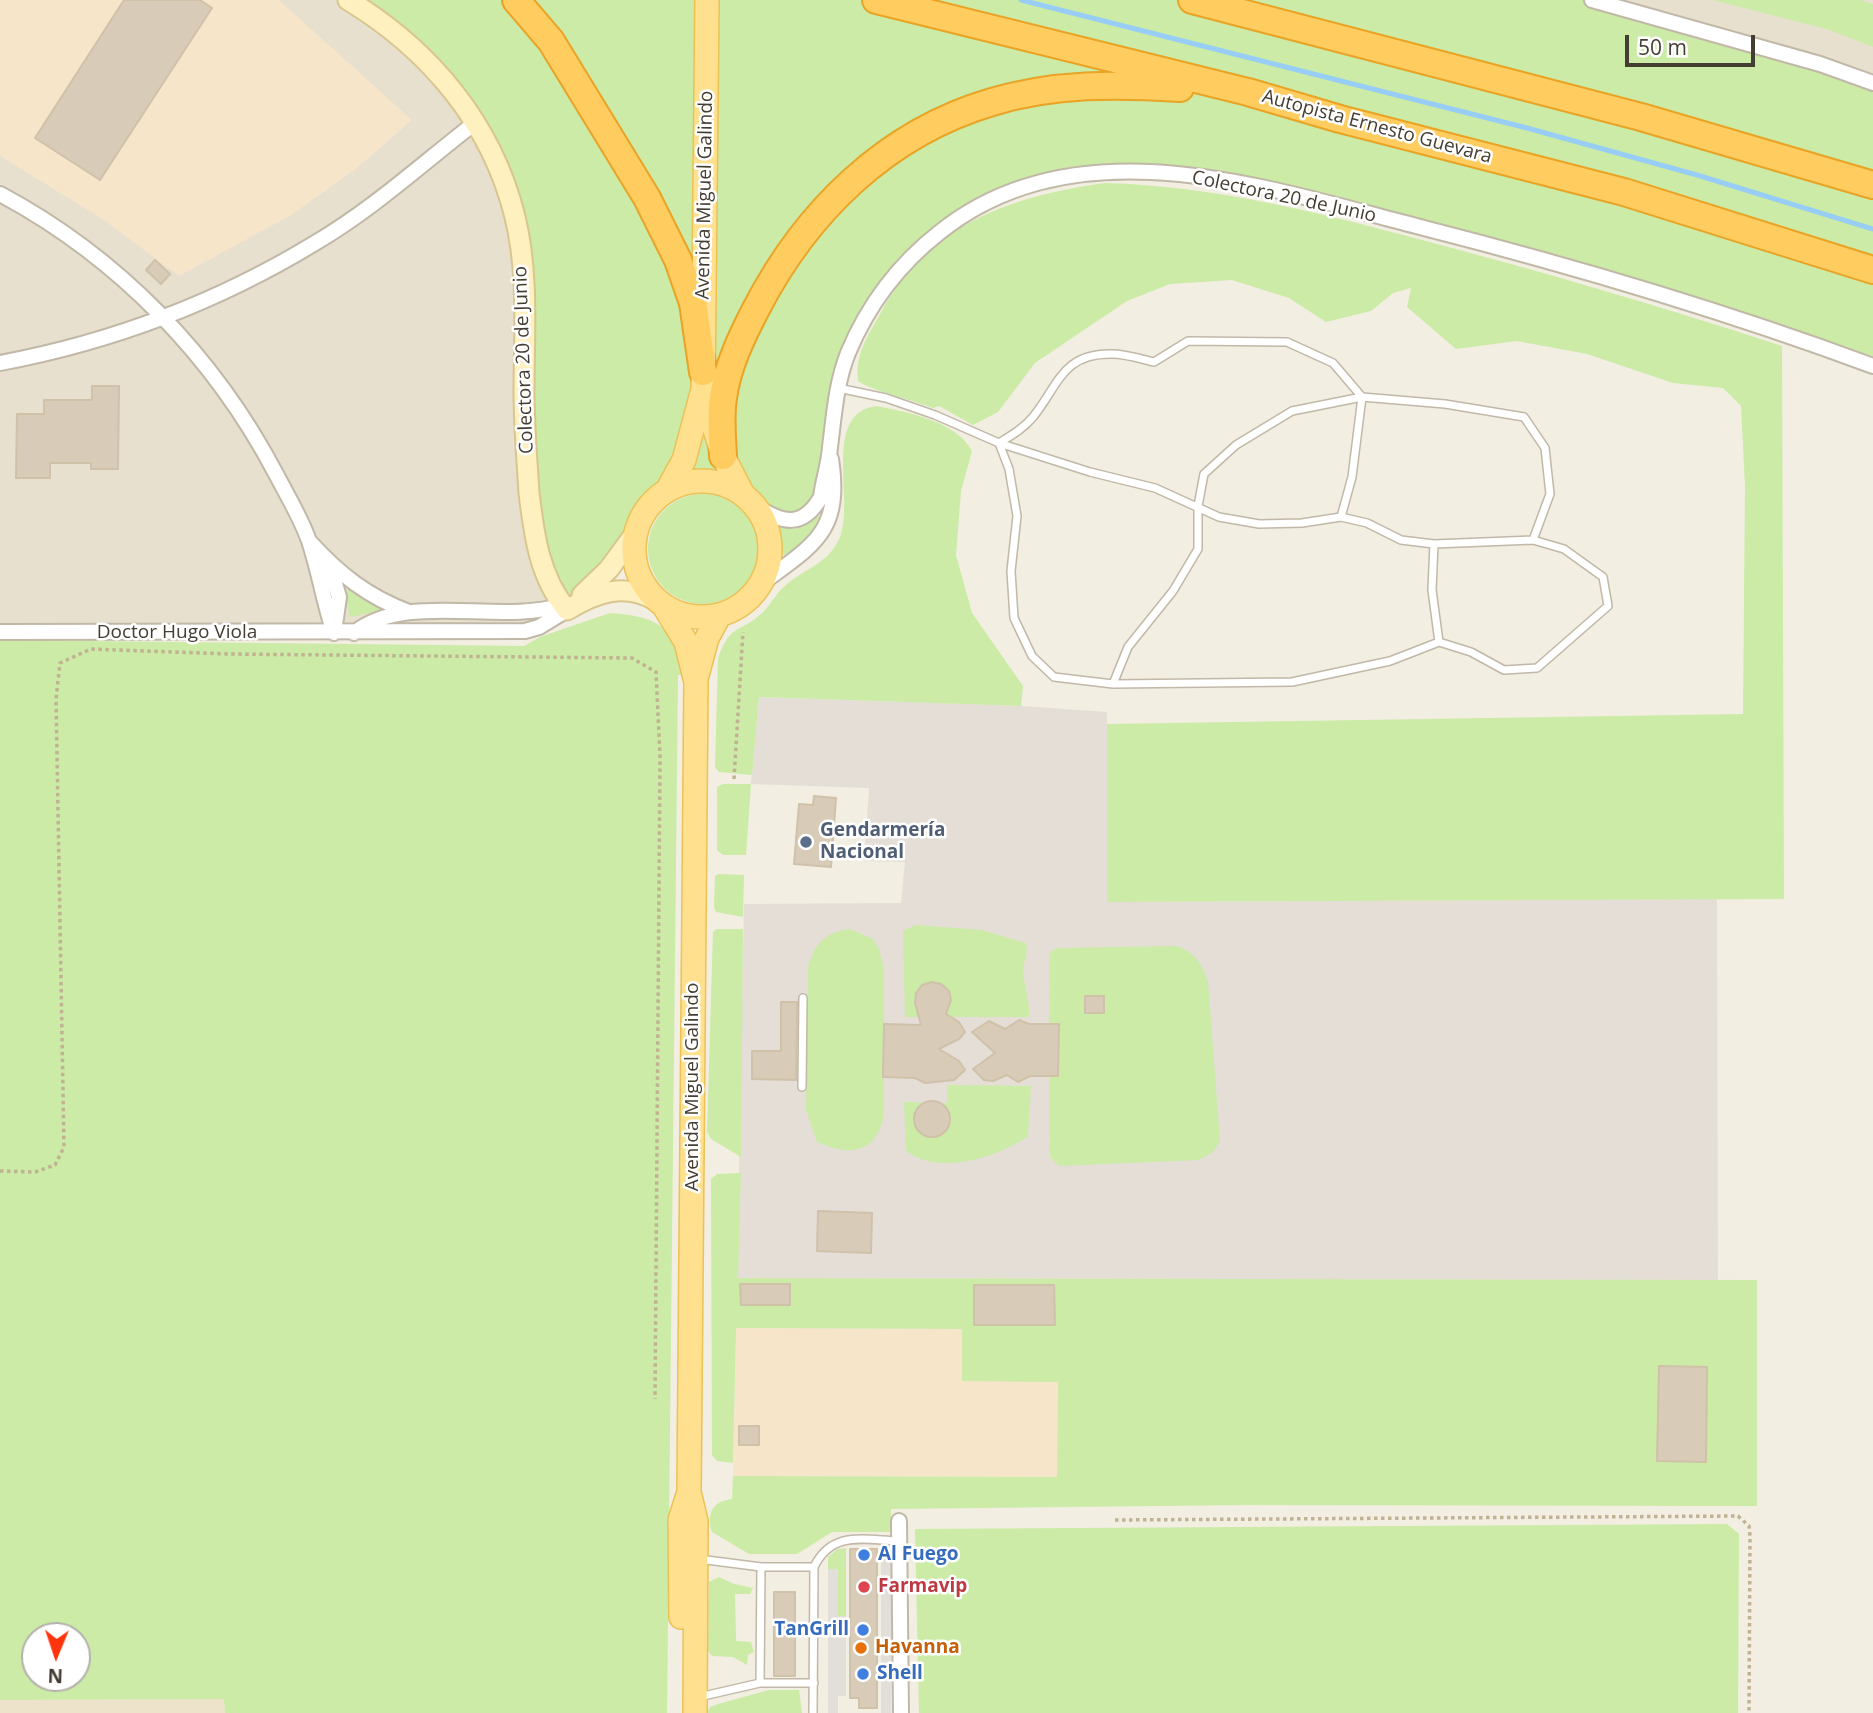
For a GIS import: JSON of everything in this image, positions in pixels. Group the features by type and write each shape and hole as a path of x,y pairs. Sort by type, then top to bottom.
{"highway":[{"path":"516,0 551,41 647,198 678,260 693,303 703,381"},
{"name":"Autopista Ernesto Guevara","path":"876,0 1248,92 1340,119 1624,192 1873,270"},
{"path":"1192,0 1641,117 1873,185"},
{"path":"723,456 721,422 729,376 748,325 769,283 793,244 817,215 854,178 892,150 939,122 990,102 1037,90 1118,84 1248,92"}],"main road":[{"name":"Colectora 20 de Junio","path":"348,0 406,40 432,65 476,122 500,172 515,217 525,312 524,396 533,529 549,582 565,607"},
{"name":"Avenida Miguel Galindo","path":"668,489 684,460 703,381 707,0"},
{"name":"Avenida Miguel Galindo","path":"703,381 723,456 749,500"},
{"path":"705,480 724,484 749,500 770,536 768,569 761,584 743,604 719,616 691,617 661,604 637,572 634,536 641,517 652,502 668,489 686,482 705,480"},
{"name":"Doctor Hugo Viola","path":"565,607 598,581 634,536"},
{"name":"Doctor Hugo Viola","path":"565,607 602,592 615,590 630,590 661,604"},
{"name":"Avenida Miguel Galindo","path":"661,604 686,642 696,682 689,1492 696,1521 697,1558 690,1708"},
{"name":"Avenida Miguel Galindo","path":"696,682 708,638 719,616"},
{"name":"Avenida Miguel Galindo","path":"689,1492 680,1520 690,1708"}],"street":[{"path":"1591,0 1820,64 1873,83"},
{"path":"0,363 109,338 210,299 316,243 370,206 476,122"},
{"name":"Colectora 20 de Junio","path":"749,500 782,520 796,519 812,512 821,497 838,388 847,355 885,286 914,252 954,221 990,199 1026,185 1084,173 1142,172 1229,182 1492,245 1782,332 1873,366"},
{"path":"0,194 74,239 163,317 198,354 236,405 265,453 309,541 334,633"},
{"name":"Colectora 20 de Junio","path":"761,584 816,542 829,520 834,479 830,451"},
{"path":"309,541 329,563 368,594 410,613"},
{"path":"329,563 339,597 334,633"},
{"name":"Doctor Hugo Viola","path":"354,633 376,620 410,613 519,613 565,607"},
{"name":"Doctor Hugo Viola","path":"0,632 525,631 539,627 565,607"},
{"path":"899,1521 901,1713"}],"lane":[{"path":"999,443 1021,429 1035,415 1057,380 1076,359 1112,354 1154,362 1188,341 1287,342 1333,363 1362,397 1352,477 1341,517"},
{"path":"838,388 886,398 935,415 999,443 1090,472 1155,488 1219,517 1259,524 1302,523 1341,517 1367,523 1401,540 1434,544 1533,540 1564,549 1603,577 1608,606 1538,668 1504,670 1471,652 1439,642 1390,661 1292,682 1112,684 1054,677 1032,656 1014,618 1011,571 1017,516 1009,469 999,443"},
{"path":"1112,684 1128,647 1173,591 1198,549 1198,506 1205,474 1236,445 1292,411 1362,397 1445,404 1524,417 1545,448 1550,494 1533,540"},
{"path":"1434,544 1432,590 1439,642"},
{"path":"802,1087 803,998"},
{"path":"813,1713 814,1567 821,1552 837,1540 899,1541"},
{"path":"697,1558 761,1566 814,1567"},
{"path":"761,1566 761,1683"},
{"path":"690,1708 761,1683 814,1683"}],"path":[{"path":"734,779 743,632"},
{"path":"0,1171 35,1172 55,1165 64,1147 56,699 60,663 91,649 228,654 632,658 656,672 660,756 655,1399"},
{"path":"1115,1520 1738,1516 1749,1526 1750,1536 1749,1713"}],"shaded area":[{"path":"0,0 348,0 460,99 515,217 563,605 539,627 0,632"},
{"path":"0,0 279,0 412,120 357,168 293,214 179,276 104,220 0,156"},
{"path":"1592,0 1873,0 1873,83"},
{"path":"759,697 1021,706 1107,712 1108,902 1717,899 1718,1280 737,1278 744,904 901,903 905,862 864,861 869,788 751,784"},
{"path":"736,1328 962,1329 963,1381 1058,1381 1057,1477 733,1476"},
{"path":"881,1549 892,1549 891,1713 881,1713"},
{"path":"828,1569 838,1569 838,1616 846,1616 846,1696 838,1696 838,1713 828,1713"},
{"path":"225,1699 225,1713 0,1713 0,1700"}],"green space":[{"path":"348,0 1592,0 1873,83 1873,366 1782,333 1318,201 1142,172 1026,185 914,252 847,355 821,497 796,519 759,508 724,484 700,480 681,482 666,491 653,504 610,568 563,605 540,556 522,262 476,122"},
{"path":"1713,0 1860,0 1873,4 1873,47 1830,30"},
{"path":"1105,183 1226,195 1344,220 1558,277 1782,346 1784,899 1107,902 1107,724 1743,714 1745,486 1741,406 1723,388 1673,383 1587,354 1517,341 1456,349 1407,307 1411,288 1393,293 1371,311 1326,322 1289,298 1232,280 1170,284 1127,301 1035,363 998,412 973,425 939,406 933,408 858,381 860,355 879,316 899,284 921,258 946,237 974,220 1004,207 1069,189"},
{"path":"877,406 917,415 944,426 965,441 972,451 961,491 956,555 972,613 1023,686 1021,706 759,697 752,775 719,772 715,767 718,659 722,647 732,633 757,618 782,589 830,554 840,537 844,521 843,460 850,424 860,412"},
{"path":"703,494 724,498 742,510 754,528 758,549 754,570 742,588 724,600 703,604 682,600 664,588 652,570 648,549 652,528 664,510 682,498"},
{"path":"823,514 817,529 802,546 780,556 780,541 775,527 796,529"},
{"path":"349,589 380,608 379,611 350,617 345,592"},
{"path":"610,613 641,617 653,621 669,635 675,645 683,675 678,675 667,1713 225,1713 224,1699 0,1700 0,640 524,646 540,637"},
{"path":"723,784 751,784 746,855 723,855 717,850 717,787"},
{"path":"744,875 743,917 716,912 715,876"},
{"path":"915,925 982,930 1026,943 1023,971 1029,1017 905,1017 903,931"},
{"path":"717,929 743,929 741,1157 711,1139 707,1132 713,932"},
{"path":"850,929 873,939 879,949 884,970 884,1114 881,1127 869,1144 851,1150 829,1147 817,1142 806,1110 808,969 813,953 822,941 834,933"},
{"path":"1178,946 1198,960 1208,982 1220,1141 1213,1152 1199,1160 1059,1166 1050,1157 1049,954 1056,948"},
{"path":"947,1085 1031,1086 1028,1136 1001,1151 967,1161 933,1162 918,1158 906,1150 904,1102 947,1103"},
{"path":"741,1173 738,1278 1757,1280 1757,1506 1246,1505 891,1509 891,1532 832,1532 797,1554 749,1554 712,1532 710,1525 711,1514 716,1505 732,1499 733,1476 1057,1477 1058,1382 962,1381 962,1329 736,1328 733,1463 717,1461 712,1455 711,1179 717,1174"},
{"path":"1727,1524 1739,1534 1738,1713 919,1713 915,1529"},
{"path":"846,1548 846,1616 838,1616 838,1569 828,1569 828,1557 838,1549"},
{"path":"719,1577 753,1588 750,1594 735,1594 736,1641 751,1642 754,1652 748,1655 747,1665 733,1657 712,1656 708,1651 709,1582"},
{"path":"769,1690 799,1690 802,1713 707,1713 710,1707 718,1704"}],"building":[{"path":"124,0 200,0 212,8 100,180 35,138"},
{"path":"155,260 170,274 161,284 146,270"},
{"path":"92,386 119,386 118,469 91,469 91,463 50,463 50,478 16,478 17,414 44,414 44,400 92,400"},
{"path":"814,796 836,798 831,867 794,864 799,804 813,805"},
{"path":"932,982 941,984 949,991 951,1000 946,1014 959,1022 965,1032 959,1039 939,1049 959,1061 965,1070 954,1080 925,1083 915,1078 883,1077 884,1024 921,1025 915,1003 916,993 922,985"},
{"path":"1085,996 1104,996 1104,1013 1085,1013"},
{"path":"781,1002 797,1002 796,1080 752,1079 752,1051 781,1051"},
{"path":"1019,1020 1029,1024 1059,1024 1058,1076 1030,1076 1018,1082 1007,1075 993,1081 984,1080 973,1069 995,1053 972,1032 989,1021 1005,1029"},
{"path":"932,1101 945,1106 950,1119 945,1132 932,1137 919,1132 914,1119 919,1106"},
{"path":"818,1211 872,1213 871,1253 817,1251"},
{"path":"740,1284 790,1284 790,1305 741,1305"},
{"path":"974,1285 1054,1285 1055,1325 974,1325"},
{"path":"1659,1366 1707,1367 1706,1462 1657,1461"},
{"path":"739,1426 759,1426 759,1445 739,1445"},
{"path":"850,1549 877,1549 877,1708 859,1708 859,1698 850,1698"},
{"path":"774,1592 795,1592 795,1676 774,1676"}],"waterway":[{"path":"1021,0 1527,128 1697,175 1873,229"}],"place":[{"name":"Gendarmería Nacional","path":"806,842"},
{"name":"Al Fuego","path":"864,1555"},
{"name":"Farmavip","path":"864,1587"},
{"name":"TanGrill","path":"863,1630"},
{"name":"Havanna","path":"861,1648"},
{"name":"Shell","path":"863,1674"}]}
